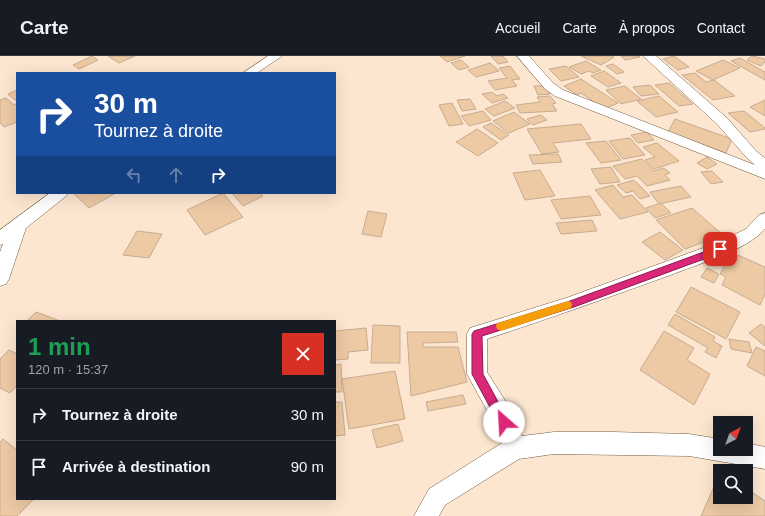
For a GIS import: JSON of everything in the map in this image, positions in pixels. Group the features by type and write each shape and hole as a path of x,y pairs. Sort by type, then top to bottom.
{"street":[{"path":"251,72 276,56"},
{"path":"523,56 549,86 559,93 765,174"},
{"path":"650,56 722,121 752,155 765,165"},
{"path":"0,238 59,194"},
{"path":"516,448 498,409 477,374 477,334 571,304 720,249 752,233 765,219"},
{"path":"0,279 20,224"},
{"path":"426,516 437,497 516,448 554,443 612,443 689,446 765,458"}],"building":[{"path":"92,56 98,60 79,69 73,65"},
{"path":"108,56 135,56 119,63"},
{"path":"440,56 465,56 447,62"},
{"path":"491,56 503,56 508,62 498,64"},
{"path":"581,56 612,56 614,57 601,65"},
{"path":"621,56 639,56 640,57 625,60"},
{"path":"674,56 689,67 678,70 663,59"},
{"path":"752,56 765,59 765,62 761,66 747,60"},
{"path":"740,58 765,72 765,80 731,61"},
{"path":"461,60 469,67 459,70 451,63"},
{"path":"723,60 740,68 713,80 696,71"},
{"path":"586,61 601,70 593,73 589,71 581,74 569,67"},
{"path":"490,63 499,71 476,77 468,70"},
{"path":"613,64 624,72 617,74 606,66"},
{"path":"510,66 520,79 512,80 517,86 495,90 488,81 507,78 499,68"},
{"path":"566,66 579,77 561,81 549,69"},
{"path":"604,71 621,83 608,87 591,76"},
{"path":"695,73 706,82 714,80 735,96 713,100 682,75"},
{"path":"581,79 618,103 604,109 581,93 577,95 564,86"},
{"path":"669,83 693,104 679,106 655,85"},
{"path":"650,85 659,94 641,96 633,87"},
{"path":"534,86 545,86 550,94 538,95"},
{"path":"625,86 641,99 621,104 606,90"},
{"path":"16,90 16,100 15,100 8,94"},
{"path":"492,92 497,96 503,94 508,98 492,103 482,94"},
{"path":"550,96 556,103 552,104 557,111 520,113 516,105 540,102 537,97"},
{"path":"659,96 678,112 656,117 637,101"},
{"path":"6,98 14,105 16,104 16,122 4,127 0,123 0,100"},
{"path":"470,99 476,109 462,111 457,100"},
{"path":"765,100 765,116 750,107"},
{"path":"505,101 515,108 494,116 485,109"},
{"path":"452,103 463,124 449,126 439,105"},
{"path":"483,111 491,120 469,126 461,116"},
{"path":"744,111 765,129 750,132 728,113"},
{"path":"514,112 530,124 509,133 493,121"},
{"path":"541,115 547,120 533,125 527,119"},
{"path":"675,119 732,139 726,153 668,132"},
{"path":"491,123 509,135 501,140 483,127"},
{"path":"581,124 591,139 553,143 559,152 542,154 527,129"},
{"path":"477,129 498,143 478,156 456,142"},
{"path":"647,132 654,140 638,143 631,135"},
{"path":"630,138 645,155 623,159 609,141"},
{"path":"606,141 621,160 601,163 586,143"},
{"path":"657,143 679,161 654,169 645,160 655,157 643,147"},
{"path":"558,154 562,162 533,164 529,155"},
{"path":"707,157 717,164 707,169 697,163"},
{"path":"642,159 654,171 664,168 670,173 665,175 670,180 647,186 637,176 625,179 613,166"},
{"path":"611,167 620,182 600,184 591,169"},
{"path":"540,170 555,196 525,200 513,173"},
{"path":"712,171 723,182 711,184 701,172"},
{"path":"634,180 650,196 640,199 633,191 626,193 617,185"},
{"path":"613,185 623,197 632,195 648,212 620,219 595,190"},
{"path":"681,186 691,197 659,204 650,192"},
{"path":"74,194 114,194 89,208"},
{"path":"224,194 243,217 205,235 187,210"},
{"path":"233,194 261,194 263,196 243,206"},
{"path":"590,196 601,215 561,219 551,200"},
{"path":"661,203 671,213 655,218 646,208"},
{"path":"692,208 723,235 685,249 656,220"},
{"path":"368,211 387,214 381,237 362,234"},
{"path":"592,220 597,231 561,234 556,223"},
{"path":"137,231 162,234 149,258 123,255"},
{"path":"660,232 683,250 665,260 642,242"},
{"path":"738,255 765,267 765,294 760,305 722,285 726,277 720,274 728,259 735,262"},
{"path":"707,268 719,274 714,283 701,277"},
{"path":"691,287 740,312 726,339 676,312"},
{"path":"36,312 57,320 28,320"},
{"path":"675,314 715,337 713,341 722,346 716,358 705,352 708,348 668,325"},
{"path":"761,324 765,327 765,346 749,333"},
{"path":"373,325 400,326 400,363 371,363"},
{"path":"366,328 368,350 348,352 348,359 336,360 336,331"},
{"path":"664,331 694,348 687,360 710,374 694,405 640,370"},
{"path":"407,332 456,332 458,342 423,343 423,347 458,347 467,382 411,396"},
{"path":"729,339 749,342 752,353 731,349"},
{"path":"756,347 765,351 765,376 747,366"},
{"path":"9,350 16,354 16,387 10,393 0,388 0,359"},
{"path":"341,364 342,392 336,392 336,365"},
{"path":"395,371 405,419 349,429 342,379"},
{"path":"463,395 466,404 428,411 426,402"},
{"path":"336,402 342,402 345,435 336,436"},
{"path":"398,424 403,441 377,448 372,430"},
{"path":"3,439 16,449 16,500 33,500 17,516 0,516 0,442"},
{"path":"713,489 713,504 753,504 753,493 765,501 765,516 701,516"}],"slow traffic":[{"path":"501,326 568,305"}],"route":[{"path":"504,422 477,374 477,334 571,304 720,249"}]}
